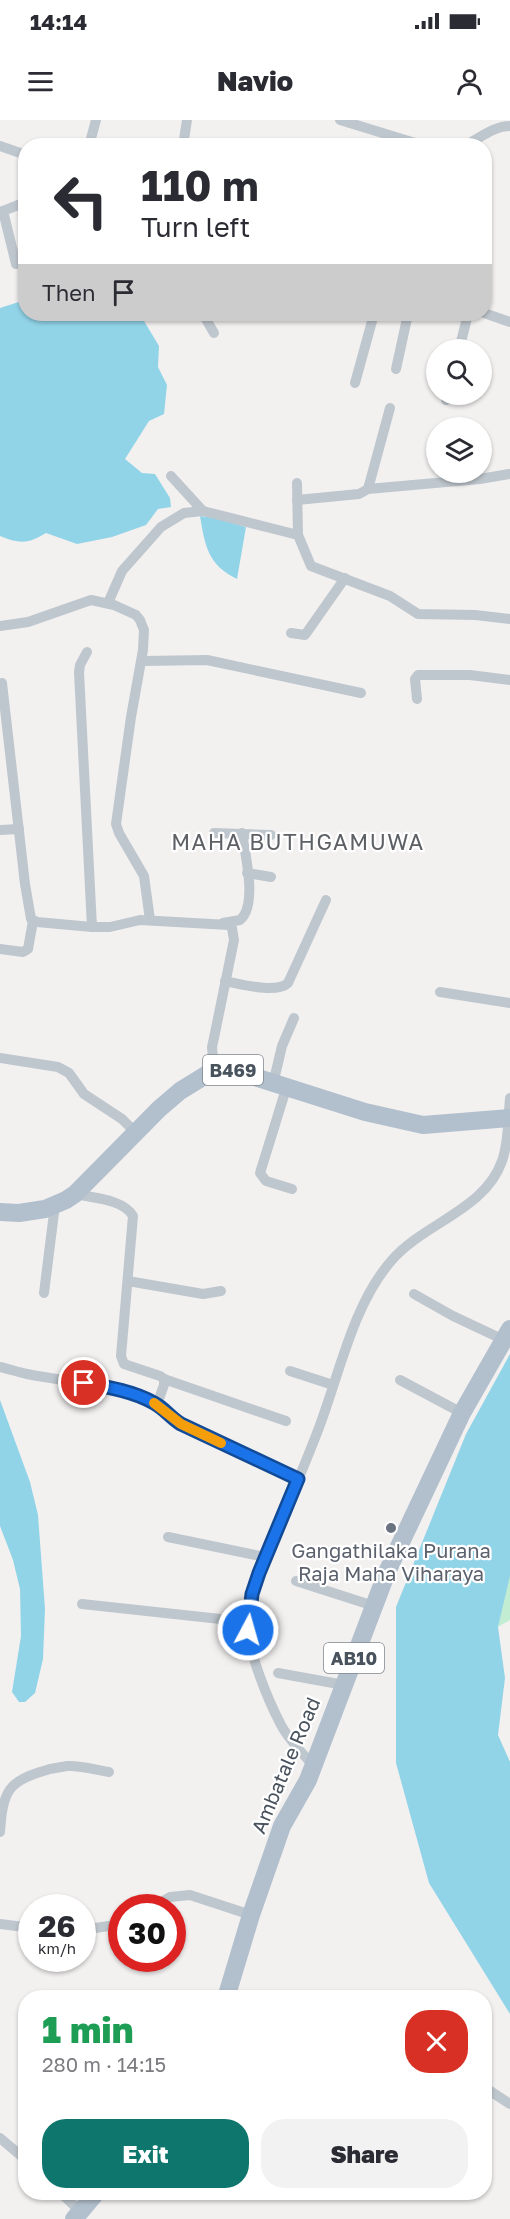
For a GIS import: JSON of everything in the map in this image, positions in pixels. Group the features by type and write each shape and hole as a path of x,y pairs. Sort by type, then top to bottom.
{"main road":[{"name":"B469","path":"0,1212 19,1213 55,1205 75,1194 135,1132 180,1091 214,1070 227,1069 365,1112 423,1125 509,1118"},
{"name":"Ambatale Road","path":"228,1990 251,1915 282,1826 308,1780 374,1606 423,1494 462,1413 507,1334"},
{"path":"77,2215 90,2200"}],"street":[{"path":"91,138 96,120"},
{"path":"184,138 187,120"},
{"path":"340,120 399,138"},
{"path":"478,138 503,126 510,126"},
{"path":"0,146 18,152"},
{"path":"18,205 2,212 16,264 18,264"},
{"path":"492,316 510,322"},
{"path":"207,321 214,333"},
{"path":"355,383 372,321"},
{"path":"396,369 406,321"},
{"path":"462,339 466,321"},
{"path":"368,489 390,408"},
{"path":"297,500 359,494 368,489 480,479 509,474"},
{"path":"171,476 203,511"},
{"path":"297,483 298,535 311,566 390,596 418,614 475,615 510,619"},
{"path":"108,603 122,571 161,527 184,513 203,511 298,535"},
{"path":"291,633 305,635 345,578"},
{"path":"0,626 41,618 97,600 136,615 140,620 144,630 142,662 131,717 116,824 144,876 150,920"},
{"path":"87,652 79,672 92,927"},
{"path":"142,662 207,660 361,693"},
{"path":"417,699 415,679 418,675 470,675 510,680"},
{"path":"0,949 23,952 28,949 33,921 29,913 2,683"},
{"path":"0,830 19,829"},
{"path":"213,833 271,835"},
{"path":"33,921 110,927 150,920 222,923 240,920 247,910 249,894 242,833"},
{"path":"247,873 271,877"},
{"path":"225,981 275,988 285,986 326,900"},
{"path":"214,1070 213,1047 234,940 232,928 222,923"},
{"path":"440,992 510,1003"},
{"path":"292,1189 266,1181 260,1173 280,1087 282,1046 294,1018"},
{"path":"0,1058 58,1067 69,1073 84,1094 122,1119 135,1132"},
{"path":"313,1765 292,1742 281,1725 257,1668 248,1622 252,1594 265,1557 316,1437 351,1337 379,1276 410,1242 474,1200 494,1179 506,1145 510,1098"},
{"path":"75,1194 122,1204 133,1216 121,1348 124,1364 286,1421"},
{"path":"44,1293 55,1205"},
{"path":"128,1281 202,1294 221,1291"},
{"path":"414,1294 453,1316 507,1334"},
{"path":"0,1367 107,1387 143,1397 157,1404 181,1424 298,1479"},
{"path":"290,1371 333,1385"},
{"path":"157,1404 164,1379"},
{"path":"400,1380 462,1413"},
{"path":"168,1537 265,1557"},
{"path":"297,1581 374,1606"},
{"path":"82,1604 248,1622"},
{"path":"278,1673 344,1685"},
{"path":"0,1832 1,1817 8,1793 13,1786 26,1778 69,1766 109,1772"},
{"path":"186,1895 251,1915"},
{"path":"0,1924 18,1926"},
{"path":"492,2092 510,2104"},
{"path":"0,2138 18,2153"},
{"path":"66,2200 77,2215"}],"green space":[{"path":"510,1576 510,1620 498,1627 508,1581"}],"water":[{"path":"18,302 18,321 144,321 159,346 158,367 167,385 164,414 149,421 125,459 142,473 155,474 170,498 171,507 158,509 146,525 112,537 77,544 46,533 24,542 0,536 0,308"},
{"path":"200,516 246,527 237,579 227,574 214,561 206,545"},
{"path":"510,1354 510,1576 498,1627 505,1678 498,1735 510,1762 510,2014 429,1883 396,1763 396,1607 466,1434"},
{"path":"0,1400 30,1482 38,1515 45,1609 43,1659 35,1693 25,1702 19,1702 12,1692 21,1636 20,1589 13,1560 0,1526"}],"slow traffic":[{"path":"154,1403 181,1424 221,1443"}],"place":[{"name":"Gangathilaka Purana Raja Maha Viharaya","path":"391,1528"}],"district":[{"name":"MAHA BUTHGAMUWA","path":"298,841"}],"route":[{"path":"84,1383 143,1397 157,1404 181,1424 298,1479 252,1594 248,1630"}]}
